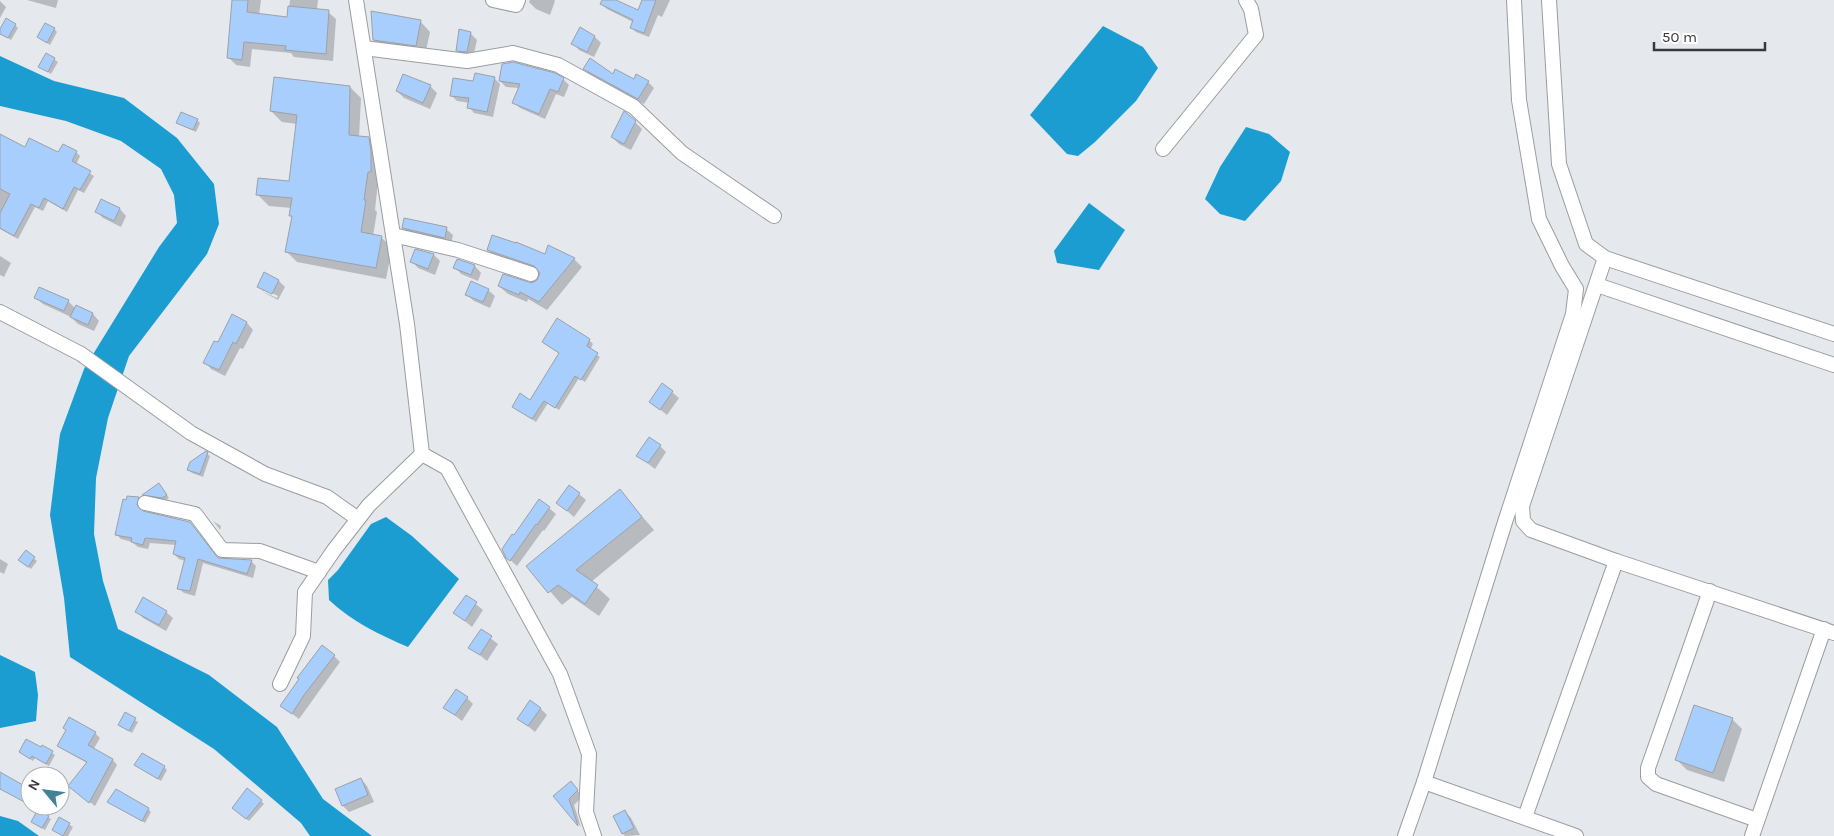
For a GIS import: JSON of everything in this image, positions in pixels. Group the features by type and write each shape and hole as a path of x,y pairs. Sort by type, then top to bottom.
{"street":[{"path":"356,0 407,324 422,454"},
{"path":"493,0 516,5 518,0"},
{"path":"1163,149 1256,35 1251,9 1246,0"},
{"path":"1405,836 1424,782 1502,531 1573,314 1576,289 1562,266 1539,219 1519,100 1514,0"},
{"path":"1549,0 1559,164 1586,244 1605,258 1834,334"},
{"path":"364,48 467,61 513,53 558,66 634,107 682,153 774,216"},
{"path":"393,235 458,250 531,274"},
{"path":"1605,258 1522,506 1523,521 1532,530 1616,561 1829,631 1752,836"},
{"path":"1596,285 1834,365"},
{"path":"0,312 81,354 190,433 265,474 327,497 358,519"},
{"path":"280,684 303,636 306,592 369,505 422,454"},
{"path":"422,454 447,468 560,674 589,754 586,812 594,836"},
{"path":"145,503 195,514 222,550 260,551 319,572"},
{"path":"1525,817 1616,561"},
{"path":"1710,591 1648,768 1648,777 1656,784 1757,820"},
{"path":"1424,782 1525,817 1573,836"}],"water":[{"path":"1103,26 1143,47 1158,68 1136,101 1095,142 1078,156 1067,154 1030,115"},
{"path":"0,56 54,81 124,98 177,138 214,184 219,224 207,254 129,356 108,418 96,478 94,534 103,581 118,629 209,675 277,727 323,799 372,836 310,836 301,823 214,749 70,657 64,598 50,515 60,434 84,369 159,247 177,223 174,195 161,169 121,141 66,121 0,106"},
{"path":"1246,127 1269,134 1290,152 1281,181 1245,221 1220,214 1205,199 1220,167"},
{"path":"1089,203 1125,230 1099,270 1057,263 1054,251"},
{"path":"386,517 412,536 459,579 408,647 366,627 347,615 329,600 328,580 338,570 371,524"},
{"path":"0,655 35,672 38,695 36,721 0,728"},
{"path":"0,816 18,821 39,836 0,836"}],"building":[{"path":"232,0 248,0 247,12 287,17 288,6 329,10 326,54 285,50 286,46 244,42 242,60 227,58"},
{"path":"602,0 616,0 638,10 642,0 656,0 644,33 630,28 633,20 600,4"},
{"path":"371,11 421,20 416,46 373,40"},
{"path":"6,18 16,24 8,38 0,34 0,29"},
{"path":"45,23 55,28 47,43 37,37"},
{"path":"580,27 595,36 587,52 571,44"},
{"path":"459,29 471,32 467,52 456,51"},
{"path":"46,53 55,58 48,72 38,67"},
{"path":"590,58 613,74 615,69 634,79 636,74 649,81 638,99 583,69"},
{"path":"513,62 555,73 564,78 558,92 550,89 539,114 512,103 520,84 499,81 502,64"},
{"path":"475,73 495,77 487,112 467,108 469,98 450,96 453,78 473,81"},
{"path":"403,74 431,85 423,103 396,91"},
{"path":"274,77 350,86 349,135 369,137 371,172 368,172 361,232 382,236 376,268 285,252 292,216 289,216 292,198 256,195 258,178 289,181 297,115 270,111"},
{"path":"624,111 636,121 624,144 611,137"},
{"path":"181,112 198,119 193,130 176,123"},
{"path":"0,134 25,147 29,138 58,152 63,144 77,151 72,161 91,171 80,190 74,187 63,209 44,198 39,208 31,204 14,236 0,228 0,213 10,194 0,189"},
{"path":"101,199 120,208 114,221 95,212"},
{"path":"404,218 447,227 445,238 402,228"},
{"path":"492,235 516,242 545,254 548,245 575,258 539,302 520,292 519,295 498,286 503,274 532,283 537,280 540,273 534,266 487,250"},
{"path":"415,249 434,254 428,269 410,262"},
{"path":"457,259 475,265 471,275 453,268"},
{"path":"264,272 279,280 272,294 257,287"},
{"path":"471,281 489,289 483,302 465,295"},
{"path":"39,287 69,300 64,311 34,298"},
{"path":"76,305 93,313 88,325 70,317"},
{"path":"232,314 247,322 236,344 233,342 219,370 203,363 214,341 218,342"},
{"path":"557,318 590,339 587,346 598,353 581,380 575,376 555,408 544,401 532,419 512,407 520,393 530,400 559,353 542,342"},
{"path":"662,383 673,391 660,410 649,402"},
{"path":"649,437 661,445 648,463 636,456"},
{"path":"206,451 208,452 200,474 187,470 190,462"},
{"path":"159,483 167,495 162,498 142,495"},
{"path":"569,485 580,493 567,511 556,503"},
{"path":"620,489 642,517 576,570 598,585 585,604 558,585 548,593 526,566"},
{"path":"127,496 139,497 137,505 143,511 190,522 218,558 252,560 247,574 198,559 190,591 177,589 185,558 173,554 176,541 145,538 143,545 131,542 132,538 115,535 123,499 126,500"},
{"path":"539,499 550,507 510,561 506,558 502,549"},
{"path":"26,550 35,557 28,567 18,560"},
{"path":"466,595 477,602 465,621 453,613"},
{"path":"143,597 167,611 159,625 135,612"},
{"path":"481,629 492,636 480,655 468,648"},
{"path":"322,645 335,655 292,714 280,706 299,679 297,678"},
{"path":"456,689 468,697 455,715 443,708"},
{"path":"530,700 541,708 528,726 517,719"},
{"path":"1694,705 1733,718 1713,773 1675,760"},
{"path":"125,712 136,718 129,731 118,725"},
{"path":"69,717 96,732 88,745 113,759 89,803 70,788 70,783 87,762 57,746 66,730 63,728"},
{"path":"26,739 53,751 46,764 32,756 30,759 19,752"},
{"path":"142,753 165,766 158,779 134,765"},
{"path":"0,772 20,783 20,800 0,789"},
{"path":"361,778 368,795 342,806 335,789"},
{"path":"571,781 578,790 569,799 578,826 553,796"},
{"path":"247,788 262,800 246,819 232,808"},
{"path":"116,789 149,808 142,821 107,802"},
{"path":"625,810 634,828 622,834 613,816"},
{"path":"34,816 49,816 42,828 31,822"},
{"path":"59,817 70,823 63,836 52,830"}]}
